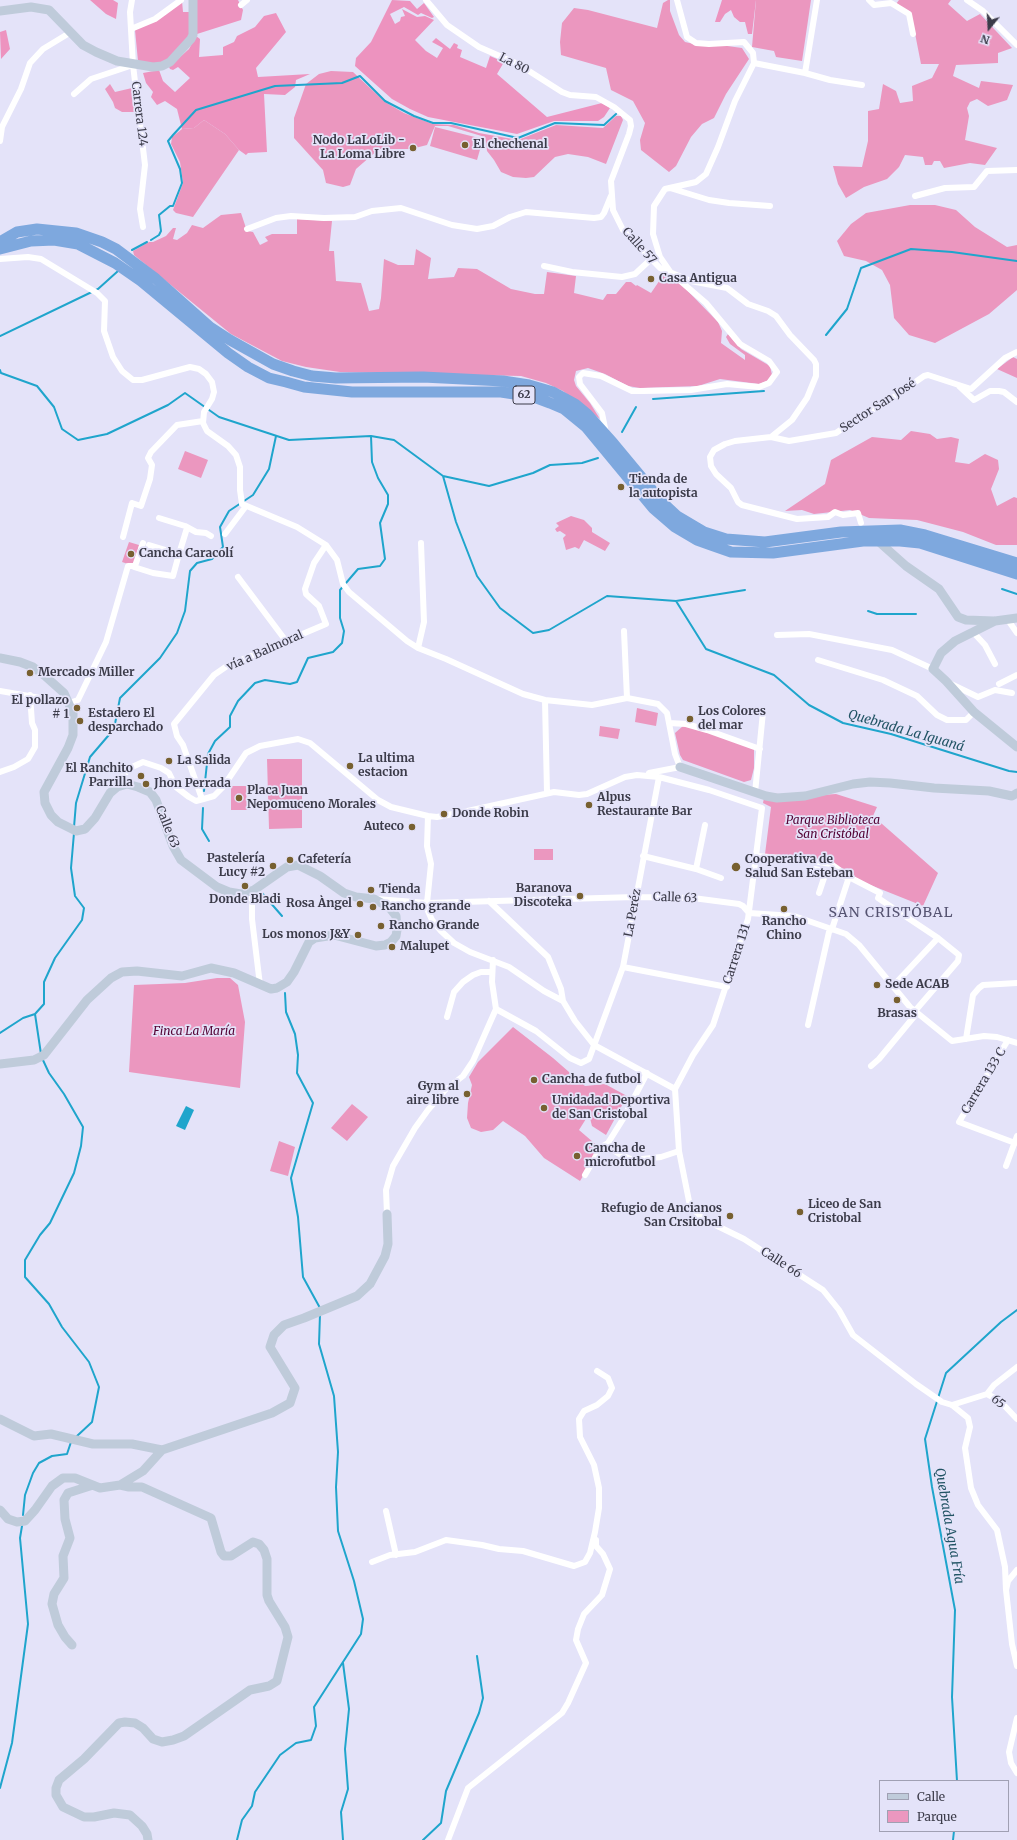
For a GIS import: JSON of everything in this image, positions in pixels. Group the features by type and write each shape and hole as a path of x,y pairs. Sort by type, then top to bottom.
{"highway":[{"name":"62","path":"0,242 17,232 37,229 76,233 102,242 116,249 156,279 210,327 273,364 293,371 312,376 336,378 422,377 503,381 529,385 553,392 575,404 587,414 607,435 662,502 689,524 726,539 765,542 841,532 900,530 925,535 1017,563"},
{"name":"62","path":"0,249 31,241 54,240 78,244 91,250 115,263 141,281 228,353 248,367 269,378 304,387 352,392 501,392 534,397 550,403 564,409 586,427 653,508 675,527 696,540 731,552 773,553 878,541 920,543 1017,574"}],"street":[{"name":"Carrera 124","path":"132,0 130,12 133,65 145,165 140,209 144,227"},
{"path":"131,29 155,19 181,0"},
{"path":"0,11 31,7 49,10 83,45 96,52 133,65 144,67 162,66 179,54 189,43 193,35 193,0"},
{"path":"241,5 247,0"},
{"name":"La 80","path":"426,0 447,25 479,47 518,64 562,92 570,95 596,97 614,107 630,120 631,126 612,176 611,196"},
{"path":"607,435 602,414 580,384 579,377 583,373 601,376 632,391 690,390 727,384 759,387 769,383 775,377 776,370 769,361 749,351 740,344 706,303 671,273 660,258 653,234 652,224 654,206 661,195 669,188 696,182 706,174 714,159 735,101 754,63 753,53 744,42 709,44 696,43 687,37 677,0"},
{"path":"805,73 817,0"},
{"path":"869,0 874,5 891,3 909,14 913,34"},
{"path":"967,0 983,11 1017,45"},
{"path":"0,141 2,127 21,89 30,63 43,49 71,32"},
{"path":"754,63 805,73 830,80 862,85"},
{"path":"74,94 90,79 133,65"},
{"path":"915,196 945,188 974,187 988,171 1017,170"},
{"path":"669,188 709,200 770,206"},
{"path":"247,229 276,218 294,216 324,218 355,217 376,210 401,208 452,225 477,229 493,226 510,217 526,212 594,218 601,217 611,196"},
{"name":"Calle 57","path":"611,196 613,210 618,223 650,260 660,268 691,281 727,288 748,304 768,311 780,320 790,335 806,350 816,364 814,384 792,420 771,437"},
{"path":"0,259 28,257 41,259 90,288 105,300 104,331 111,353 118,366 128,377 133,380 142,380 190,367 199,369 206,374 212,382 213,396 204,412 203,421 207,431 228,446 236,455 240,467 240,490 242,504 297,527 326,545 337,560 345,587 363,606 406,642 523,694 545,700 592,704 628,698 658,704 667,714 675,754 680,767"},
{"path":"544,266 572,272 622,277 635,274 650,260"},
{"name":"Sector San José","path":"861,523 858,513 843,515 835,512 828,517 797,519 742,505 738,502 731,488 719,479 711,466 710,457 714,450 735,441 771,437 789,441 836,433 862,415 892,399 924,376 928,375 971,389 1005,358 1017,352"},
{"path":"959,386 974,400 990,391 998,391 1004,392 1017,402"},
{"path":"122,537 132,503 141,506 150,479 152,465 148,458 168,432 177,425 203,421"},
{"path":"225,534 246,506"},
{"path":"159,518 211,536"},
{"path":"0,691 69,703 78,700 104,646 128,566 153,573 173,576 187,528"},
{"path":"878,541 906,566 939,589 958,617 966,620 995,621 1012,619 1017,633"},
{"path":"418,648 424,622 421,543"},
{"path":"134,567 146,544 179,554"},
{"name":"vía a Balmoral","path":"202,799 183,745 177,736 174,724 214,675 242,658 325,626 326,623 319,606 306,594 305,589 314,564 326,545"},
{"path":"238,577 286,641"},
{"path":"933,669 946,649 955,641 972,631 995,621"},
{"path":"624,631 628,698"},
{"path":"972,631 985,644 995,664"},
{"path":"777,635 809,634 892,650 933,669 974,712 1017,747"},
{"path":"0,658 33,667 53,682 64,694 69,703 73,713 73,735 61,762 44,792 45,803 50,815 68,829 76,831 85,829 96,818 110,793 117,787 123,775 132,767 143,762 161,768 169,773 176,787 196,801 214,796 223,787 233,769 246,753 260,746 298,739 310,743 378,800 391,807 436,817 547,793 588,794 625,777 680,767 713,777 755,793 777,798 791,798 870,782 989,791 1015,796"},
{"path":"818,660 883,680 917,696 938,715 947,720 966,720 974,712"},
{"path":"999,684 1017,675"},
{"path":"946,681 978,697 995,690 1012,693"},
{"path":"0,772 14,767 28,759 34,747 35,730 32,723 30,696"},
{"path":"545,700 547,793"},
{"path":"755,793 763,712"},
{"path":"669,723 686,724 760,749"},
{"path":"637,775 658,777 709,790 713,777"},
{"name":"La Peréz","path":"496,1009 532,1028 570,1058 581,1062 589,1059 623,967 658,777"},
{"name":"Calle 63","path":"117,787 127,784 150,792 161,811 173,846 181,860 197,873 228,892 241,894 252,891 287,867 298,865 320,876 344,893 356,897 374,899 427,903 635,897 693,898 722,901 743,906 750,913 794,916 846,934 859,945 892,986 916,1012 952,1041 966,1039"},
{"name":"Carrera 131","path":"675,1089 693,1055 713,1025 750,913 757,856 762,808 709,790"},
{"path":"428,816 427,846 430,864 427,903 428,911 432,920 454,943 470,952 509,967 544,991 563,1001"},
{"path":"696,870 705,825"},
{"path":"643,856 721,878"},
{"path":"757,856 807,860 831,864 849,877 880,893 878,898 938,938 960,958 879,1059 871,1066"},
{"path":"815,869 849,877"},
{"path":"819,893 826,872"},
{"path":"808,1025 829,932 832,929 849,877"},
{"path":"252,891 252,919 260,985"},
{"name":"Calle 63","path":"260,985 277,988 287,982 294,972 309,942 315,938 334,936 376,946 385,945 391,942 396,936 398,930 396,916 393,910 374,899"},
{"path":"489,901 548,957 561,989 563,1001 575,1021 594,1045 675,1089"},
{"path":"892,986 938,938"},
{"path":"0,1510 8,1519 17,1522 25,1521 52,1486 63,1478 75,1478 100,1488 120,1485 143,1471 162,1450 272,1413 290,1403 294,1388 270,1347 274,1335 284,1325 357,1296 370,1284 385,1256 388,1244 386,1190 393,1166 415,1128 428,1110 445,1090 463,1076 473,1061 496,1009 492,972 493,960"},
{"path":"623,967 726,987"},
{"path":"0,1064 40,1057 87,1000 111,978 122,972 137,971 182,976 211,968 234,973 260,985"},
{"path":"447,1017 454,992 463,982 473,975 481,972 492,972"},
{"path":"1017,983 983,985 978,988 973,995 966,1039 984,1036 1017,1043"},
{"name":"Carrera 133 C","path":"1008,1040 959,1122 1015,1143"},
{"path":"585,1175 602,1147 608,1143 647,1073"},
{"name":"Calle 66","path":"675,1089 680,1151 690,1206 703,1219 744,1239 823,1290 839,1310 853,1335 916,1384 942,1402 952,1405 968,1418 970,1427 965,1448 972,1488 978,1505 997,1530 1005,1567 1006,1590"},
{"path":"1006,1166 1017,1136"},
{"path":"608,1143 611,1149 633,1160 661,1158 680,1151"},
{"path":"987,1394 994,1385 1017,1367"},
{"path":"372,1562 396,1555 415,1552 446,1540 499,1549 523,1551 561,1563 578,1566 585,1562 590,1553 595,1532 599,1508 599,1488 594,1465 580,1438 578,1429 579,1419 584,1410 597,1405 611,1392 612,1383 608,1378 597,1371"},
{"name":"65","path":"952,1405 987,1394 1000,1402 1017,1419"},
{"path":"0,1419 34,1436 51,1434 93,1444 132,1444 162,1450"},
{"path":"72,1645 58,1625 52,1604 54,1594 64,1578 63,1556 70,1538 64,1518 64,1500 68,1493 93,1485"},
{"path":"120,1485 129,1488 142,1487 211,1518 221,1552 224,1556 231,1556 253,1542 259,1544 264,1550 267,1559 268,1601 285,1627 288,1637 277,1681 269,1686 250,1690 184,1736 172,1740 154,1739 143,1728 135,1723 119,1723 84,1759 59,1780 56,1788 56,1795 63,1806 84,1817 94,1817 114,1813 130,1815 142,1826 147,1834 148,1840"},
{"path":"386,1511 396,1555"},
{"path":"448,1840 468,1788 562,1713 568,1703 586,1663 576,1640 578,1629 584,1614 602,1595 610,1569 603,1554 596,1546 595,1532"},
{"path":"1017,1570 1008,1581 1006,1590 1012,1644 1017,1666"},
{"path":"1017,1718 1009,1752 1011,1763 1017,1773"}],"green space":[{"path":"670,0 670,11 679,35 685,42 703,46 720,45 742,48 749,59 726,94 714,118 702,124 691,137 676,166 669,172 641,150 640,140 645,123 633,101 611,90 606,68 561,55 560,42 562,23 574,8 588,10 657,28 663,3"},
{"path":"756,0 811,0 802,61 776,57 774,51 752,47"},
{"path":"899,0 951,0 948,4 967,21 980,14 1012,48 998,53 998,63 956,65 953,76 979,88 981,81 1013,85 1007,100 988,106 977,99 970,102 967,108 969,116 965,140 997,148 985,165 970,163 944,168 940,161 934,161 932,165 925,165 923,157 905,155 899,167 887,179 864,187 846,198 838,184 833,166 862,167 868,141 868,111 879,109 883,84 896,91 900,103 913,101 912,86 932,78 939,64 921,64 911,13 896,4"},
{"path":"331,71 353,72 385,102 404,113 422,120 433,124 454,125 479,133 518,140 556,125 603,128 616,116 621,116 623,120 606,164 588,157 568,154 555,157 534,177 513,177 501,172 487,151 485,137 448,126 435,126 427,145 411,149 379,149 356,169 350,185 343,187 326,183 323,170 294,138 294,118 306,84 319,74"},
{"path":"110,84 115,92 132,88 135,112 122,112 115,108 105,89"},
{"path":"204,120 225,134 239,150 193,217 176,213 173,210 183,183 180,162 171,144 172,137 182,129 194,128"},
{"name":"El chechenal","path":"435,127 483,139 477,160 430,146"},
{"path":"910,205 935,205 956,210 975,227 1007,247 1017,245 1017,290 989,314 935,343 909,335 894,318 890,285 882,270 866,261 844,256 837,241 851,224 866,213"},
{"path":"241,213 247,231 253,232 260,245 268,241 265,237 272,234 297,234 297,219 332,221 329,251 334,251 336,281 361,283 369,311 379,309 384,259 398,265 414,265 416,249 431,258 428,279 454,277 458,268 477,269 511,289 535,294 544,294 547,272 576,276 574,293 603,300 607,294 616,294 626,282 631,282 651,293 664,274 678,281 718,322 722,331 721,343 745,360 745,355 730,344 726,337 728,334 741,349 770,366 772,375 767,381 759,384 720,379 698,386 640,388 628,386 605,374 588,368 576,371 574,380 576,386 590,403 600,419 563,391 546,383 521,376 340,372 306,367 282,361 231,334 134,255 133,251 149,242 153,242 166,236 173,228 176,228 173,239 177,240 187,233 192,225 203,228 221,215"},
{"path":"1013,357 1017,359 1017,378 997,369"},
{"path":"911,431 930,434 937,439 951,437 959,439 955,462 969,464 985,454 998,460 999,469 991,489 997,506 1014,497 1017,498 1017,545 996,545 963,532 917,520 869,518 850,510 814,514 802,510 785,511 825,484 831,460 872,437 901,440"},
{"path":"185,451 208,460 201,478 178,469"},
{"path":"571,516 584,520 592,528 592,532 610,543 605,551 584,540 579,549 575,547 566,550 563,538 566,535 560,531 557,532 555,529 559,526 556,523"},
{"name":"Cancha Caracolí","path":"129,542 139,545 134,566 122,562"},
{"path":"637,708 658,713 656,726 635,722"},
{"path":"600,726 620,729 618,739 599,736"},
{"path":"683,726 754,747 754,768 751,780 744,782 683,760 680,755 675,733"},
{"path":"267,759 302,759 302,828 269,829"},
{"name":"Placa Juan Nepomuceno Morales","path":"231,786 246,786 247,810 231,810"},
{"name":"Parque Biblioteca San Cristóbal","path":"765,793 807,796 836,794 877,807 873,816 938,873 923,906 853,878 832,863 765,854 771,807 763,803"},
{"path":"534,849 553,849 553,860 534,860"},
{"name":"Finca La María","path":"217,978 230,978 238,985 245,1022 240,1088 129,1072 134,985 185,983"},
{"name":"Unidadad Deportiva de San Cristobal","path":"513,1027 553,1058 585,1086 605,1084 627,1096 606,1135 592,1126 589,1114 579,1130 600,1148 580,1181 544,1158 525,1136 503,1121 493,1130 481,1132 471,1128 467,1118 468,1103 472,1085 469,1077 478,1062"},
{"path":"352,1104 368,1117 347,1141 331,1128"},
{"path":"279,1141 295,1147 288,1176 270,1171"}],"shaded area":[{"path":"90,0 113,0 118,3 116,19 106,14"},
{"path":"195,0 238,0 243,10 241,20 197,34"},
{"path":"392,0 410,1 417,9 424,3 434,17 432,18 421,13 418,15 404,7 390,14 395,24 400,21 401,17 405,16 402,9 417,17 425,16 434,20 415,40 426,51 437,58 443,48 432,42 436,38 450,49 454,43 458,45 457,48 462,50 460,57 486,68 490,56 504,62 497,74 547,117 602,103 610,108 604,117 598,121 554,121 517,134 428,117 410,109 392,99 355,66 356,58 371,42"},
{"path":"722,0 756,0 752,34 748,34 745,22 740,22 734,17 731,10 725,14 720,22 715,22"},
{"path":"182,1 183,12 189,12 189,37 168,59 157,64 138,61 135,30"},
{"path":"276,13 286,32 256,68 258,77 310,74 296,80 295,87 285,95 264,94 267,152 248,153 246,155 239,150 225,134 204,120 194,128 182,129 177,109 165,101 157,105 151,97 153,92 146,83 143,73 159,70 163,81 175,92 190,78 178,67 173,70 169,67 189,49 196,36 200,39 199,57 223,55 223,47 234,42 237,36 255,27 264,16"},
{"path":"6,30 10,49 1,59 0,32"}],"water":[{"path":"186,1106 194,1110 185,1130 176,1126"}],"waterway":[{"path":"151,240 159,235 161,231 159,215 170,206 173,206 182,183 180,169 168,141 196,110 275,86 342,83 360,76 385,101 414,116 433,123 451,123 518,138 555,123 604,125 616,114"},
{"path":"132,250 147,242"},
{"path":"826,335 847,309 861,268 911,249 952,252 1017,261"},
{"path":"0,336 98,289 118,271"},
{"name":"Quebrada La Iguaná","path":"0,370 1,373 37,386 54,407 62,429 78,440 107,434 168,405 185,393 219,417 289,440 371,436 394,440 443,476 456,522 477,576 500,608 533,633 549,630 607,596 676,601 706,649 774,675 809,705 843,723 891,734 1009,771 1017,772"},
{"path":"653,399 764,391"},
{"path":"622,432 636,407"},
{"path":"74,827 76,803 90,757 114,729 120,698 160,658 177,633 185,611 190,571 197,563 212,559 223,547 220,527 229,511 253,495 269,469 276,436"},
{"path":"204,791 208,754 215,741 230,727 230,716 238,701 255,683 265,680 290,684 297,682 308,658 333,652 342,643 344,631 340,618 340,590 358,569 380,566 385,559 380,523 388,504 388,495 378,478 372,462 371,436"},
{"path":"443,476 489,486 533,473 550,465 582,463 598,458"},
{"path":"1002,589 1017,594"},
{"path":"676,601 745,590"},
{"path":"868,611 877,614 916,614"},
{"path":"203,808 202,829 209,841"},
{"path":"0,1033 23,1018 35,1014 44,1004 44,982 55,958 82,920 84,908 75,896 71,868 74,833"},
{"path":"262,893 282,916"},
{"path":"285,993 286,1012 295,1034 298,1055 297,1073 313,1103 291,1178 298,1217 303,1277 320,1308"},
{"path":"35,1014 41,1054"},
{"path":"42,1058 49,1073 64,1094 83,1127 81,1146 74,1173 50,1223 40,1235 25,1260 25,1277 49,1304 62,1327 89,1362 99,1387 92,1422 77,1436"},
{"name":"Quebrada Agua Fría","path":"957,1780 952,1697 955,1610 932,1487 925,1439 946,1373 1001,1322 1017,1310"},
{"path":"237,1840 242,1820 252,1806 255,1792 280,1755 296,1743 311,1740 316,1726 314,1707 361,1634 363,1619 354,1581 338,1531 336,1487 338,1452 334,1396 319,1344 320,1314"},
{"path":"23,1515 25,1495 33,1473 39,1463 52,1456 67,1454 71,1442"},
{"path":"0,1788 12,1743 28,1624 20,1538 22,1526"},
{"path":"423,1840 441,1823 446,1791 479,1713 483,1698 477,1656"},
{"path":"343,1663 349,1709 345,1749 348,1789 341,1812 343,1840"},
{"name":"Quebrada Agua Fría","path":"953,1840 954,1832"}],"place":[{"name":"El chechenal","path":"465,145"},
{"name":"Nodo LaLoLib - La Loma Libre","path":"413,148"},
{"name":"Casa Antigua","path":"651,279"},
{"name":"Tienda de la autopista","path":"621,487"},
{"name":"Cancha Caracolí","path":"131,554"},
{"name":"Mercados Miller","path":"30,673"},
{"name":"El pollazo # 1","path":"77,708"},
{"name":"Los Colores del mar","path":"690,719"},
{"name":"Estadero El desparchado","path":"80,721"},
{"name":"La Salida","path":"169,761"},
{"name":"La ultima estacion","path":"350,766"},
{"name":"El Ranchito Parrilla","path":"141,776"},
{"name":"Jhon Perrada","path":"146,784"},
{"name":"Placa Juan Nepomuceno Morales","path":"239,798"},
{"name":"Alpus Restaurante Bar","path":"589,805"},
{"name":"Donde Robin","path":"444,814"},
{"name":"Auteco","path":"412,827"},
{"name":"Cafetería","path":"290,860"},
{"name":"Pastelería Lucy #2","path":"273,866"},
{"name":"Cooperativa de Salud San Esteban","path":"736,867"},
{"name":"Donde Bladi","path":"245,886"},
{"name":"Tienda","path":"371,890"},
{"name":"Baranova Discoteka","path":"580,896"},
{"name":"Rosa Àngel","path":"360,904"},
{"name":"Rancho grande","path":"373,907"},
{"name":"Rancho Chino","path":"784,909"},
{"name":"Rancho Grande","path":"381,926"},
{"name":"Los monos J&Y","path":"358,935"},
{"name":"Malupet","path":"392,947"},
{"name":"Sede ACAB","path":"877,985"},
{"name":"Brasas","path":"897,1000"},
{"name":"Cancha de futbol","path":"534,1080"},
{"name":"Gym al aire libre","path":"467,1094"},
{"name":"Unidadad Deportiva de San Cristobal","path":"544,1108"},
{"name":"Cancha de microfutbol","path":"577,1156"},
{"name":"Liceo de San Cristobal","path":"800,1212"},
{"name":"Refugio de Ancianos San Crsitobal","path":"730,1216"}],"district":[{"name":"SAN CRISTÓBAL","path":"891,913"}]}
